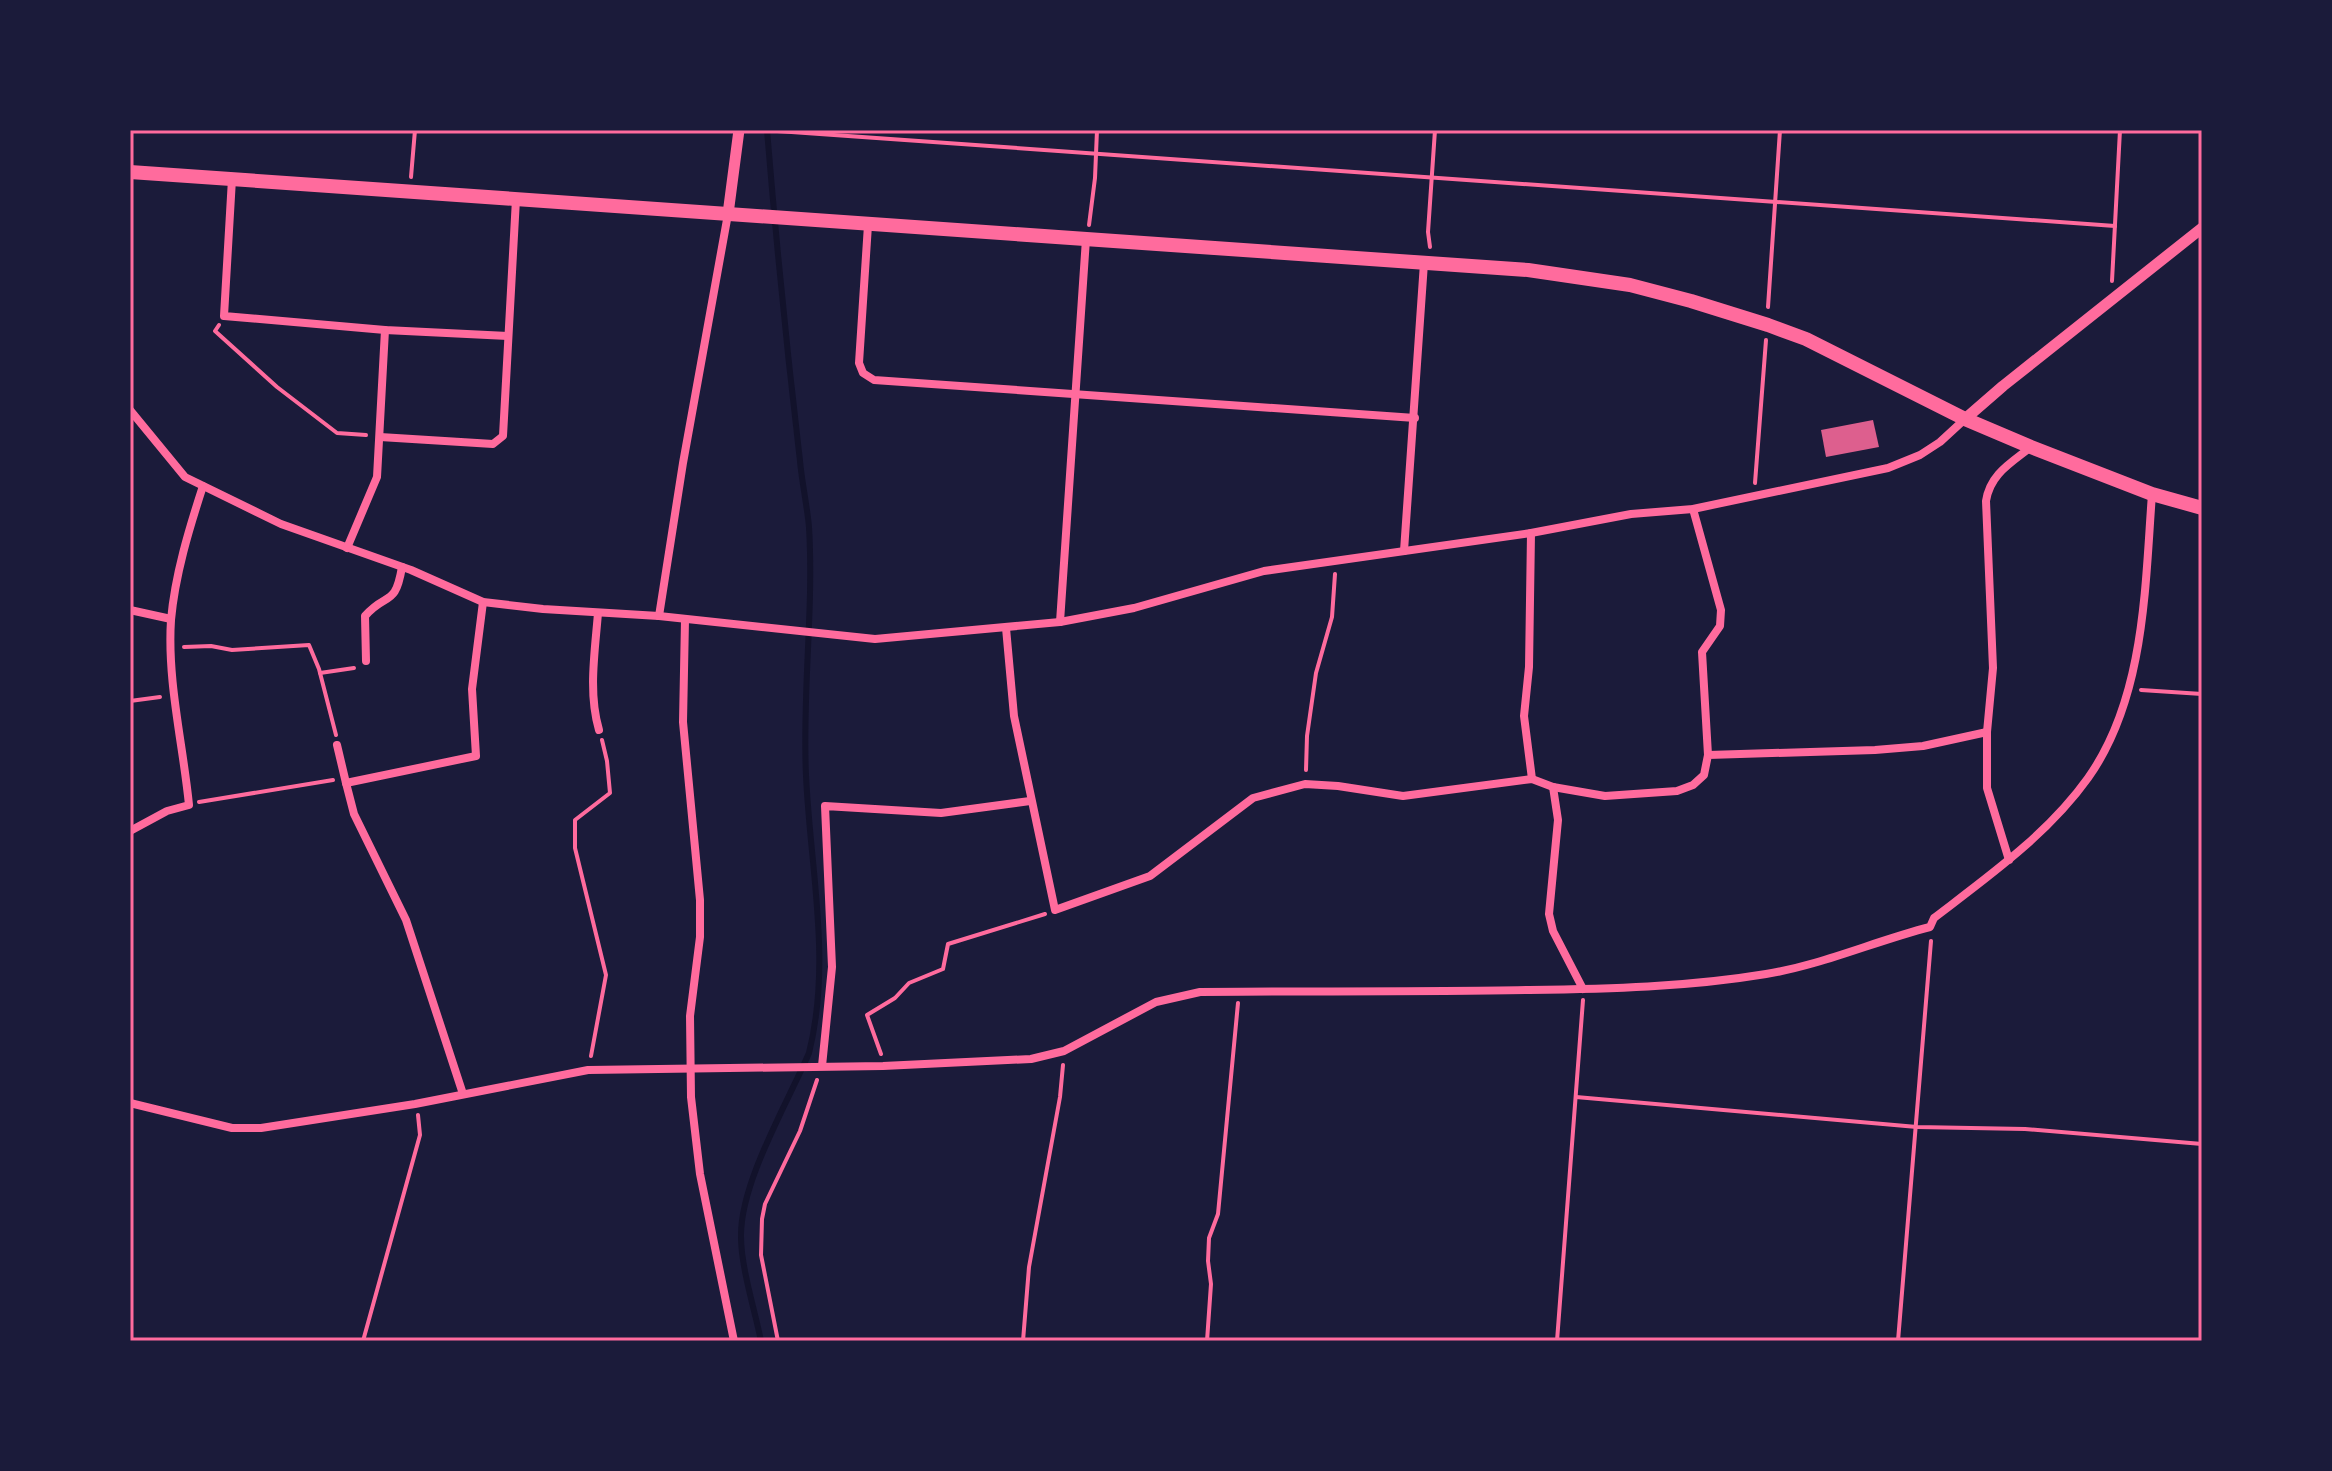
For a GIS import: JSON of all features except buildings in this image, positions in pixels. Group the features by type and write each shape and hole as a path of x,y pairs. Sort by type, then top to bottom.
{"main road":[{"path":"130,172 1528,270 1630,285 1691,301 1806,339 1965,419 2152,494 2202,508"}],"street":[{"path":"659,616 728,214 739,130"},
{"path":"232,179 224,316 385,330 508,336"},
{"path":"380,437 493,444 503,436 516,198"},
{"path":"868,225 859,363 863,373 874,380 1415,418"},
{"path":"130,410 185,477 281,524 402,567 483,602 659,616 875,639 1006,628 1060,622 1134,608 1264,571 1531,533 1631,514 1693,509 1888,468 1920,455 1940,442 2202,228"},
{"path":"1060,622 1086,239"},
{"path":"1404,551 1428,264"},
{"path":"347,548 377,477 385,330"},
{"path":"2009,860 1987,788 1987,732 1993,668 1988,486 1994,477 2031,447"},
{"path":"130,831 167,811 189,805 174,695 171,619 191,523 203,486"},
{"path":"130,1103 232,1128 288,1125 588,1070 883,1066 1017,1060 1064,1051 1156,1002 1200,992 1650,987 1802,967 1930,927 1934,918 2009,860 2089,776 2108,742 2129,690 2141,628 2152,494"},
{"path":"1006,628 1014,716 1055,910 1150,876 1253,798 1305,784 1403,796 1532,779 1553,787 1605,796 1677,791 1693,785 1704,775 1708,755 1702,652 1720,626 1721,610 1693,509"},
{"path":"1531,533 1529,667 1524,716 1532,779"},
{"path":"366,661 365,616 374,606 384,603 398,591 402,567"},
{"path":"344,780 476,756 472,689 483,602"},
{"path":"130,610 171,619"},
{"path":"598,613 593,688 599,730"},
{"path":"685,620 683,722 700,913 690,1016 691,1097 700,1174 734,1341"},
{"path":"1708,755 1875,750 1923,746 1987,732"},
{"path":"337,745 354,814 406,920 463,1094"},
{"path":"1553,787 1558,820 1549,914 1553,931 1583,989"},
{"path":"822,1066 832,967 825,806 941,813 1030,801"}],"path":[{"path":"410,192 415,130"},
{"path":"763,130 2115,226"},
{"path":"1086,239 1092,207 1097,130"},
{"path":"1428,264 1435,130"},
{"path":"1754,496 1780,130"},
{"path":"2112,299 2120,130"},
{"path":"224,316 215,331 277,387 337,433 380,437"},
{"path":"1305,784 1307,736 1314,690 1332,617 1337,559"},
{"path":"171,648 211,646 232,650 309,645 320,673 337,745"},
{"path":"320,673 358,667 366,661"},
{"path":"2129,690 2202,694"},
{"path":"130,701 174,695"},
{"path":"588,1070 606,975 575,848 574,830 575,820 610,793 607,761 599,730"},
{"path":"189,805 344,780"},
{"path":"883,1066 867,1015 895,998 909,983 943,969 948,944 1055,910"},
{"path":"1898,1341 1932,944 1930,927"},
{"path":"1557,1341 1583,989"},
{"path":"1207,1341 1211,1284 1209,1238 1218,1214 1239,991"},
{"path":"1023,1341 1029,1267 1060,1097 1064,1051"},
{"path":"778,1341 761,1255 762,1219 765,1204 800,1131 822,1066"},
{"path":"1576,1097 1917,1127 2025,1129 2202,1144"},
{"path":"363,1341 420,1135 415,1104"}],"waterway":[{"path":"761,1341 743,1262 743,1216 756,1168 809,1053 819,984 818,914 805,744 809,527 786,337 767,130"}]}
